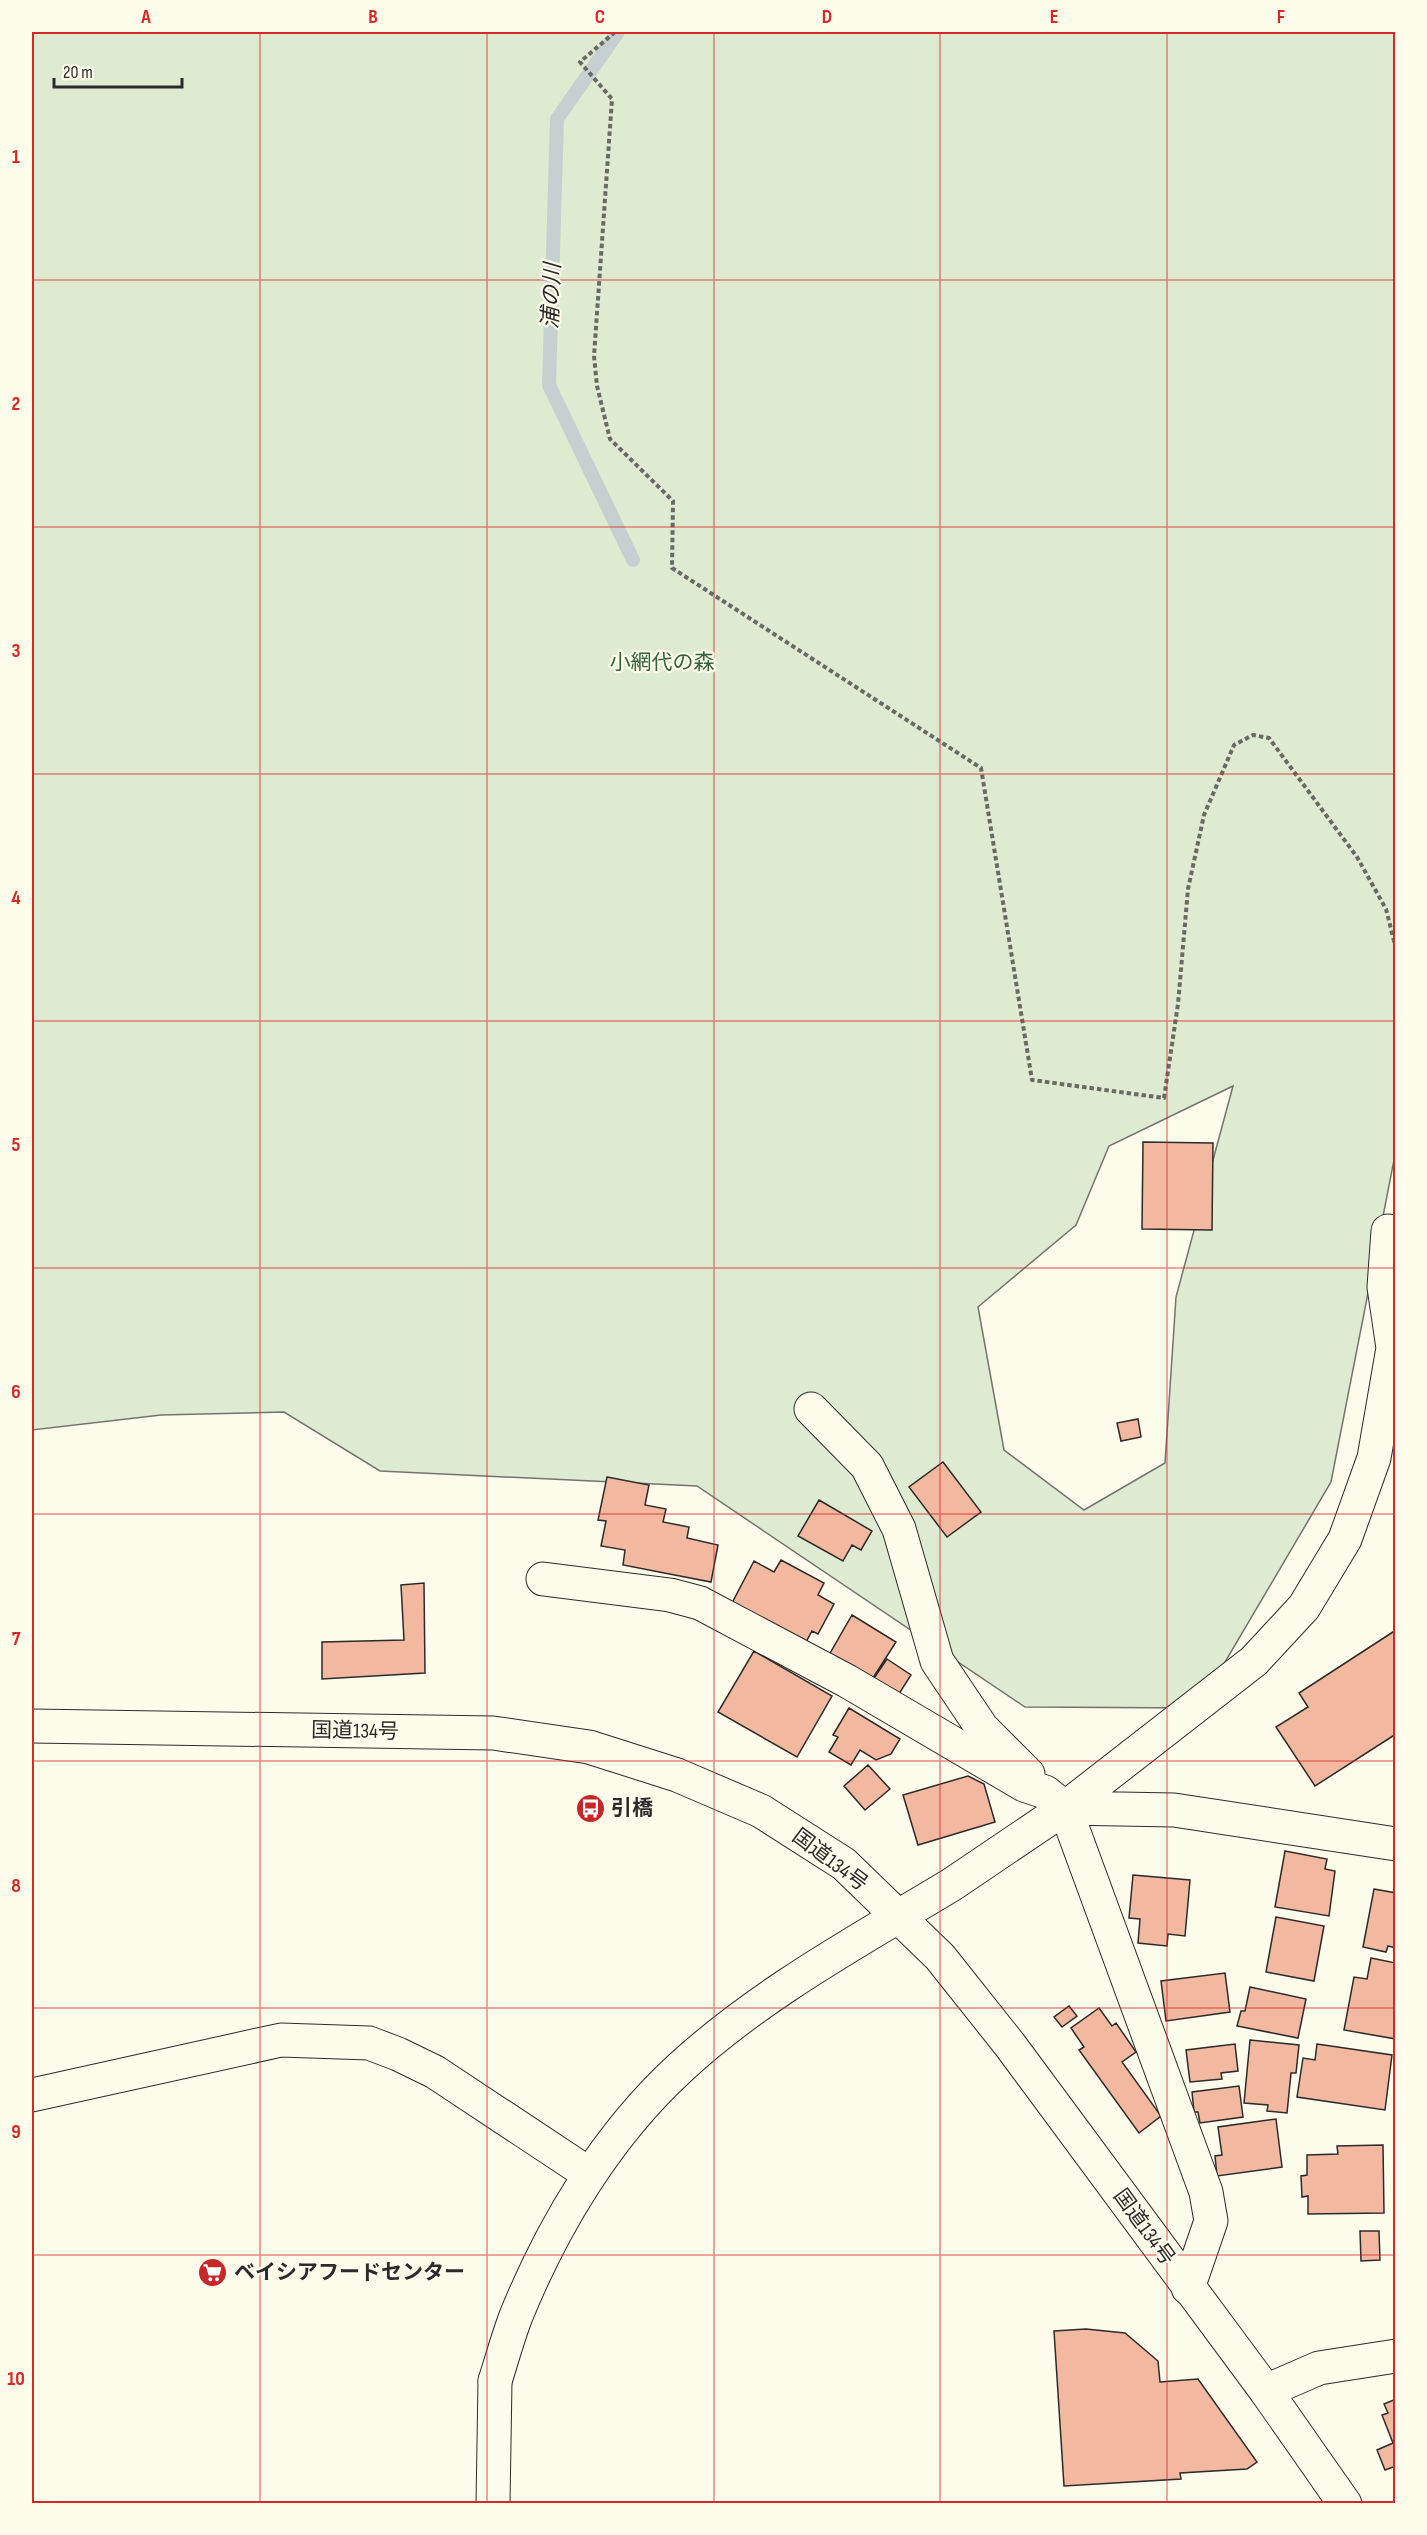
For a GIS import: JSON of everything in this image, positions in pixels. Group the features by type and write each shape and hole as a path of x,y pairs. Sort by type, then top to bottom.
{"main road":[{"path":"493,2504 495,2381 516,2318 546,2249 589,2174 635,2116 679,2069 778,1993 837,1952 951,1885 1055,1800 1254,1661 1304,1607 1345,1539 1374,1458 1394,1348 1384,1287 1388,1231"},
{"path":"811,1409 867,1466 899,1529 937,1661 982,1728 1055,1800 1206,2192 1211,2221 1188,2288"},
{"path":"543,1579 670,1595 700,1603 848,1681 1024,1785 1055,1800 1174,1810 1395,1844"},
{"name":"国道134号","path":"32,1726 493,1733 589,1747 677,1775 761,1811 844,1864 940,1957 1011,2045 1266,2391 1345,2504"},
{"path":"32,2095 281,2040 369,2043 435,2072 589,2174"},
{"path":"1266,2391 1319,2368 1395,2356"}],"path":[{"path":"615,32 580,62 612,99 594,356 597,387 610,439 673,501 672,568 981,768 1032,1080 1164,1098 1178,1004 1188,889 1204,815 1234,745 1253,735 1269,738 1357,857 1386,909 1395,949"}],"green space":[{"name":"小網代の森","path":"32,32 1395,32 1395,1155 1331,1482 1198,1708 1025,1707 697,1486 380,1471 284,1412 161,1415 32,1430","holes":["1233,1086 1176,1297 1165,1463 1084,1510 1004,1450 978,1307 1076,1225 1109,1146"]}],"building":[{"path":"1143,1142 1213,1143 1212,1230 1142,1229"},
{"path":"1138,1419 1141,1437 1121,1441 1117,1423"},
{"path":"943,1462 981,1512 947,1537 909,1487"},
{"path":"607,1477 649,1485 645,1505 666,1509 663,1522 689,1527 687,1538 718,1545 711,1582 623,1565 625,1550 601,1546 606,1521 598,1520"},
{"path":"819,1500 872,1531 861,1550 852,1545 843,1561 798,1536"},
{"path":"781,1560 824,1583 818,1595 834,1604 818,1634 812,1631 806,1642 732,1603 754,1561 774,1572"},
{"path":"424,1583 425,1673 322,1679 322,1642 404,1640 401,1585"},
{"path":"852,1615 896,1642 871,1681 829,1655"},
{"path":"1396,1630 1396,1734 1315,1786 1276,1727 1308,1707 1299,1693"},
{"path":"754,1651 832,1696 797,1757 718,1712"},
{"path":"887,1659 911,1675 897,1697 872,1681"},
{"path":"849,1708 900,1739 891,1754 876,1760 860,1750 851,1765 829,1752 838,1737 833,1735"},
{"path":"868,1765 890,1789 865,1810 844,1786"},
{"path":"968,1776 984,1784 995,1822 918,1845 903,1795"},
{"path":"1285,1851 1327,1859 1325,1869 1335,1871 1329,1916 1275,1907"},
{"path":"1133,1875 1190,1880 1185,1936 1168,1934 1167,1946 1138,1943 1140,1919 1129,1918"},
{"path":"1374,1889 1396,1893 1396,1948 1388,1946 1386,1952 1363,1947"},
{"path":"1276,1917 1324,1926 1314,1981 1266,1972"},
{"path":"1371,1958 1396,1963 1396,2039 1344,2030 1354,1977 1367,1979"},
{"path":"1225,1973 1230,2012 1166,2021 1161,1981"},
{"path":"1250,1987 1306,1999 1298,2038 1237,2026 1241,2011 1245,2011"},
{"path":"1069,2006 1077,2016 1062,2027 1054,2017"},
{"path":"1099,2008 1112,2026 1116,2023 1136,2052 1122,2062 1161,2116 1139,2133 1079,2050 1084,2047 1071,2028"},
{"path":"1250,2040 1299,2045 1296,2073 1291,2073 1287,2113 1267,2111 1268,2105 1244,2103"},
{"path":"1235,2044 1238,2071 1221,2073 1222,2079 1190,2082 1186,2050"},
{"path":"1317,2044 1392,2055 1385,2110 1297,2097 1303,2058 1315,2060"},
{"path":"1239,2086 1243,2117 1200,2123 1198,2112 1194,2112 1192,2092"},
{"path":"1276,2119 1282,2167 1217,2176 1215,2156 1222,2155 1218,2127"},
{"path":"1383,2145 1384,2213 1308,2214 1308,2196 1302,2197 1301,2176 1307,2175 1307,2155 1338,2154 1337,2146"},
{"path":"1360,2231 1379,2231 1380,2260 1361,2261"},
{"path":"1086,2329 1125,2333 1158,2361 1160,2382 1198,2379 1257,2462 1247,2469 1180,2473 1181,2479 1064,2486 1054,2331"},
{"path":"1396,2399 1396,2466 1385,2470 1377,2450 1393,2443 1382,2415 1388,2413 1384,2404"}],"waterway":[{"name":"浦の川","path":"618,32 557,119 549,385 633,560"}],"place":[{"name":"引橋","path":"590,1808"},
{"name":"ベイシアフードセンター","path":"213,2272"}]}
